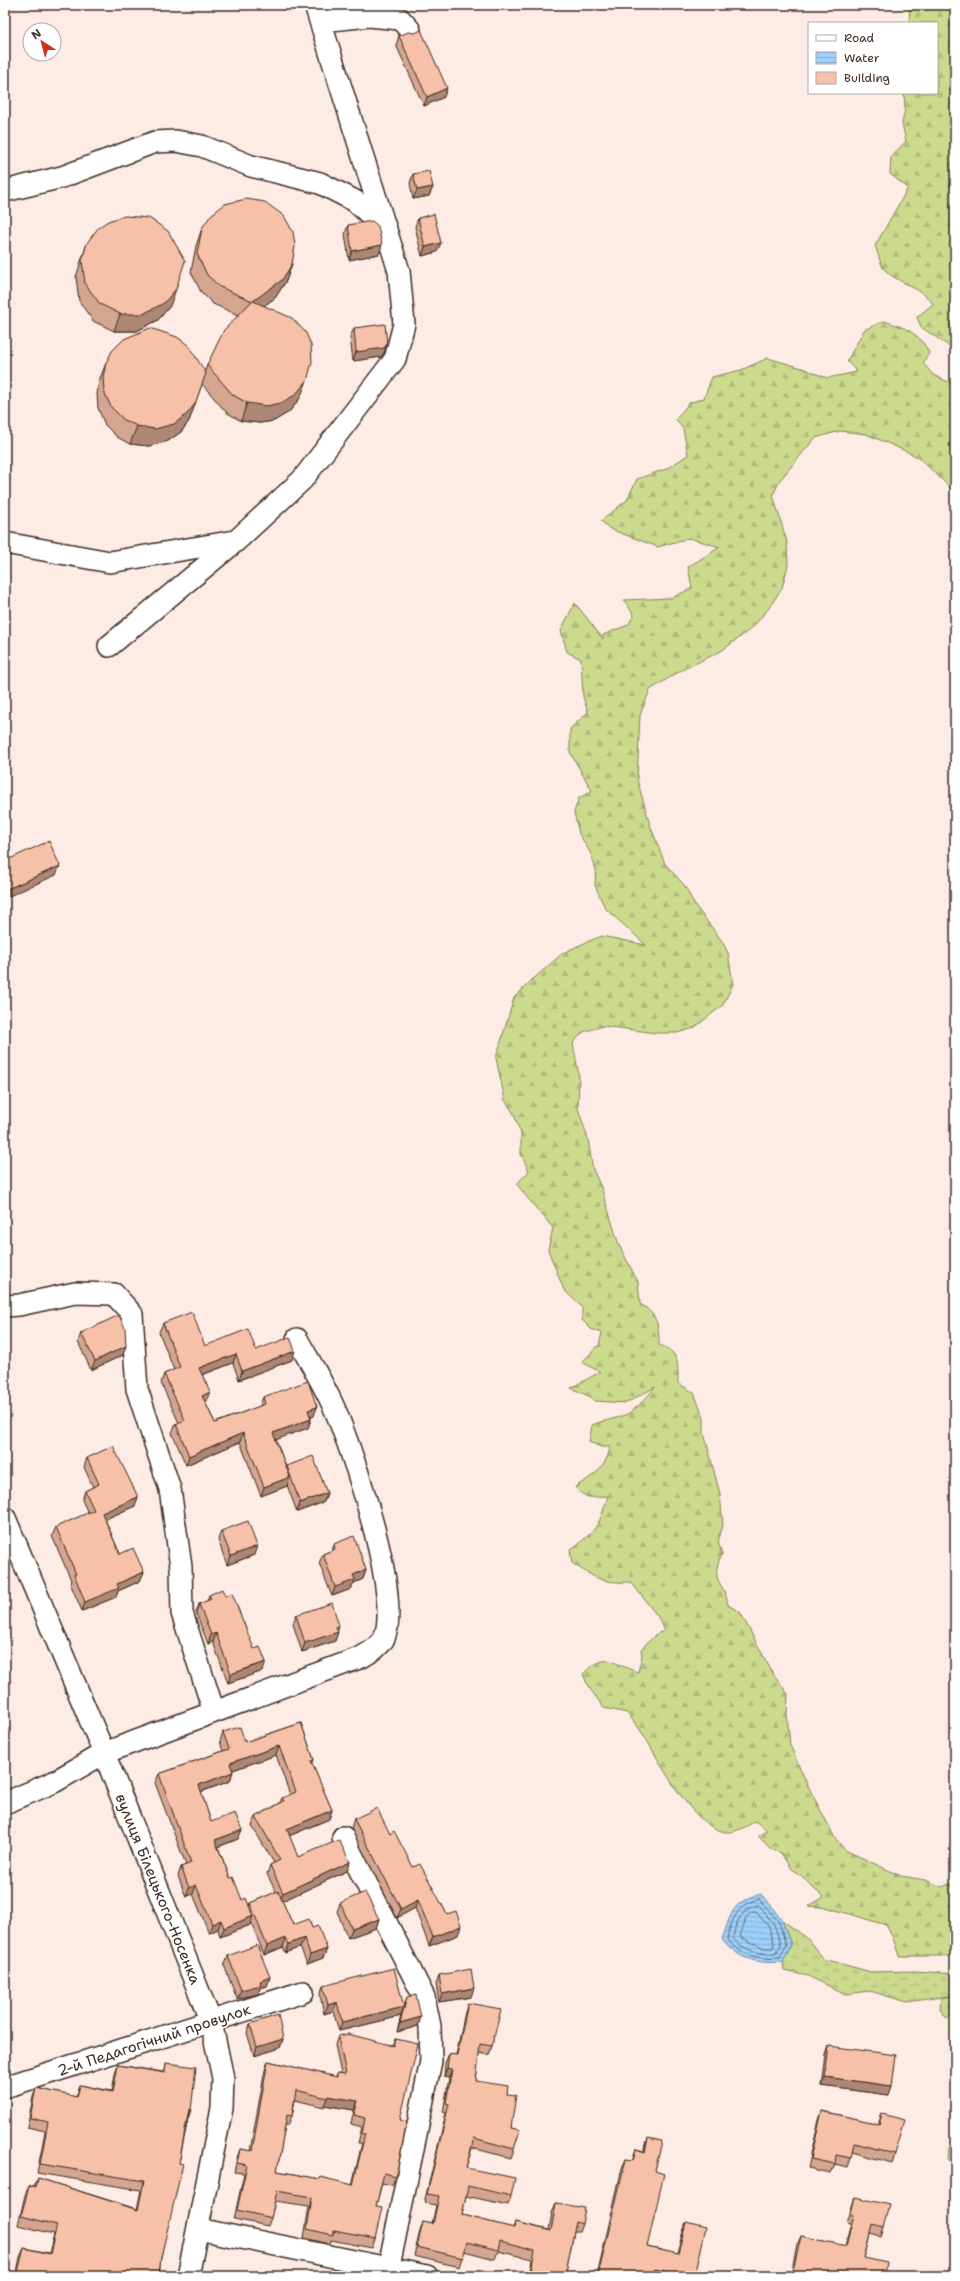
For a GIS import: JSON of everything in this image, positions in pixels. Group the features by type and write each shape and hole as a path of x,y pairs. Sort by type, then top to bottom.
{"street":[{"path":"109,646 236,541 302,480 396,359 404,324 399,271 318,13 400,19 410,30"},
{"path":"5,191 62,177 156,142 176,141 202,146 251,166 320,182 355,200 386,229"},
{"path":"5,543 110,562 236,541"},
{"path":"5,1306 19,1305 75,1293 114,1294 132,1314 136,1389 170,1489 181,1567 182,1614 214,1712"},
{"path":"5,1803 54,1782 104,1753 362,1657 377,1648 384,1639 389,1616 378,1544 360,1481 338,1416 321,1381 296,1339"},
{"name":"вулиця Білецького-Носенка","path":"5,1518 104,1753 211,2022 223,2078 222,2108 188,2276"},
{"path":"343,1838 420,1990 430,2026 431,2061 388,2272"},
{"name":"2-й Педагогічний провулок","path":"5,2087 303,1992"},
{"path":"198,2228 388,2272 428,2276"}],"green space":[{"path":"910,5 955,5 955,356 953,349 921,327 917,317 933,304 923,293 896,278 884,269 875,246 908,188 890,174 891,157 906,141 902,124 905,109 904,94 938,94 938,22 909,22"},
{"path":"884,321 905,328 921,340 929,353 923,363 933,375 955,385 955,492 919,458 908,452 866,434 840,431 815,438 780,480 773,495 787,542 788,565 782,588 769,608 752,628 721,651 680,671 650,690 640,715 637,779 650,825 665,864 685,886 694,904 722,941 728,953 733,984 723,1005 694,1028 677,1033 656,1033 603,1026 583,1032 573,1043 579,1076 578,1108 588,1139 593,1170 601,1187 619,1245 638,1282 640,1304 651,1312 658,1327 659,1345 671,1351 674,1355 678,1365 678,1383 694,1393 704,1418 704,1433 720,1494 723,1525 718,1542 722,1554 718,1563 717,1576 724,1591 728,1605 740,1612 772,1672 788,1694 787,1714 790,1745 807,1784 835,1838 845,1850 901,1876 925,1880 942,1887 955,1882 955,1956 899,1956 893,1938 886,1925 829,1908 809,1906 824,1897 802,1876 791,1869 781,1853 771,1849 758,1836 767,1830 755,1821 745,1827 726,1832 714,1828 702,1819 679,1793 645,1737 627,1713 604,1708 588,1686 583,1674 599,1662 610,1661 638,1672 642,1655 641,1649 656,1634 665,1631 658,1617 631,1582 606,1581 587,1573 572,1563 570,1550 586,1538 595,1528 602,1515 608,1496 586,1496 575,1487 598,1471 608,1455 610,1447 601,1447 589,1442 592,1425 628,1414 643,1401 655,1387 626,1403 594,1401 591,1397 571,1388 600,1372 582,1362 599,1345 602,1333 591,1329 582,1320 582,1307 564,1290 548,1250 553,1228 517,1184 529,1171 521,1154 521,1134 514,1114 505,1100 496,1058 514,998 563,953 602,936 646,945 605,908 595,885 596,869 590,852 579,834 574,812 579,798 592,791 570,752 570,729 588,712 583,697 581,659 567,652 561,630 575,603 603,639 603,635 628,625 634,615 624,600 672,598 692,588 688,567 720,547 689,538 658,547 610,529 601,521 627,500 637,479 666,469 688,455 683,429 676,419 689,403 704,398 712,377 741,370 768,358 802,368 827,378 857,372 847,361 864,330"},
{"path":"782,1920 807,1938 823,1959 871,1972 915,1971 955,1974 955,1995 907,2002 870,1991 846,1994 808,1976 784,1971 783,1962 791,1945"},
{"path":"955,1995 955,2012 947,2019 940,2009 941,1998"},
{"path":"955,2141 955,2169 947,2160 948,2147"}],"water":[{"path":"761,1894 782,1920 791,1945 783,1962 765,1962 749,1959 735,1952 722,1939 734,1909 751,1897"}],"building":[{"path":"421,30 447,88 427,97 399,36 408,32 415,33"},
{"path":"429,171 433,187 417,190 413,174"},
{"path":"246,199 265,202 284,216 293,232 295,246 292,264 282,280 253,301 292,318 306,333 311,345 312,362 307,381 295,395 281,403 266,406 247,403 233,395 207,365 224,330 252,301 220,287 207,275 197,254 202,228 211,215 225,204"},
{"path":"434,214 441,243 425,247 418,218"},
{"path":"125,216 149,218 168,231 185,261 176,289 164,303 143,314 120,314 100,304 85,284 82,260 87,243 98,228 108,221"},
{"path":"372,221 378,226 382,245 352,251 348,225"},
{"path":"385,324 387,344 384,348 356,352 354,328"},
{"path":"150,328 177,337 188,345 206,373 195,404 187,414 174,424 155,429 137,426 124,420 111,407 104,391 103,377 106,363 112,351 124,339"},
{"path":"49,841 60,866 5,890 5,861"},
{"path":"192,1312 205,1346 248,1329 256,1350 290,1337 295,1351 242,1371 236,1354 199,1368 210,1392 202,1396 215,1423 265,1404 263,1397 308,1381 317,1407 308,1410 311,1419 273,1433 290,1477 264,1487 243,1433 189,1456 176,1424 185,1420 164,1374 180,1367 163,1323"},
{"path":"119,1315 125,1328 126,1346 95,1361 81,1333"},
{"path":"113,1446 138,1497 102,1513 120,1554 133,1548 144,1572 117,1584 119,1588 85,1602 74,1574 76,1574 56,1527 94,1510 85,1491 99,1484 87,1458"},
{"path":"313,1456 327,1493 300,1503 287,1466"},
{"path":"248,1521 257,1546 231,1556 221,1531"},
{"path":"354,1536 366,1570 353,1575 355,1580 335,1587 323,1554 335,1549 334,1544"},
{"path":"222,1589 225,1596 232,1593 254,1649 260,1647 266,1662 231,1674 216,1633 211,1635 199,1604 211,1599 209,1595"},
{"path":"332,1603 339,1626 336,1627 338,1632 305,1643 296,1615"},
{"path":"301,1723 314,1760 311,1761 332,1810 287,1829 298,1857 339,1840 350,1862 283,1893 270,1865 280,1860 256,1817 284,1801 282,1798 296,1792 279,1746 230,1763 233,1772 199,1785 211,1822 235,1813 242,1830 215,1840 230,1878 233,1877 242,1900 246,1898 253,1916 224,1928 221,1920 212,1924 196,1885 189,1888 181,1867 191,1863 159,1774 229,1749 223,1732 240,1727 245,1742"},
{"path":"377,1808 390,1834 394,1831 413,1867 420,1864 447,1914 456,1911 461,1926 433,1937 418,1900 401,1909 354,1819"},
{"path":"278,1891 293,1925 309,1919 312,1928 318,1926 327,1949 310,1955 304,1938 289,1944 286,1938 267,1946 250,1903"},
{"path":"365,1892 379,1919 352,1929 340,1903"},
{"path":"257,1945 270,1977 260,1981 261,1985 241,1990 228,1956"},
{"path":"394,1968 404,2007 342,2022 337,2002 328,2005 323,1986"},
{"path":"471,1969 474,1988 442,1994 439,1975"},
{"path":"416,1995 421,2017 400,2023 407,1997"},
{"path":"468,2003 501,2009 492,2046 480,2044 476,2081 508,2086 507,2094 516,2095 511,2128 520,2130 514,2149 474,2138 466,2168 515,2178 511,2196 468,2186 462,2215 514,2228 515,2222 551,2231 556,2203 585,2208 582,2224 576,2222 565,2276 531,2270 535,2250 500,2241 498,2250 467,2242 463,2258 417,2247 423,2222 433,2224 439,2196 427,2194 449,2104 446,2103 452,2069 447,2068 449,2054 457,2055"},
{"path":"278,2015 283,2039 257,2047 250,2024"},
{"path":"348,2034 394,2046 396,2039 418,2044 400,2120 407,2121 396,2176 384,2173 376,2206 382,2207 375,2239 334,2231 333,2235 307,2229 312,2197 277,2191 271,2218 237,2210 247,2165 237,2163 240,2149 252,2151 268,2061 337,2077 337,2073 346,2074 338,2036","holes":["296,2090 327,2098 328,2096 358,2101 354,2115 365,2118 362,2134 365,2134 353,2185 320,2177 320,2179 277,2171 287,2115 292,2116"]},
{"path":"829,2046 896,2055 892,2086 825,2077"},
{"path":"166,2063 196,2067 191,2110 189,2109 179,2163 183,2164 161,2257 159,2276 100,2276 78,2273 77,2276 17,2276 24,2248 50,2254 57,2225 21,2216 29,2186 36,2188 38,2178 138,2210 144,2181 40,2164 48,2122 30,2118 36,2088 77,2097 80,2085 113,2092 118,2065 165,2073"},
{"path":"822,2111 879,2124 882,2114 905,2120 895,2154 854,2143 851,2158 836,2155 835,2164 811,2159"},
{"path":"648,2138 662,2141 655,2171 664,2174 647,2247 678,2254 686,2222 706,2227 695,2276 687,2276 655,2269 653,2276 644,2274 644,2276 598,2276 626,2159 633,2160 636,2149 645,2152"},
{"path":"855,2197 890,2205 884,2228 872,2225 864,2258 887,2263 885,2276 792,2276 801,2236 846,2246 854,2214 851,2213"}]}
